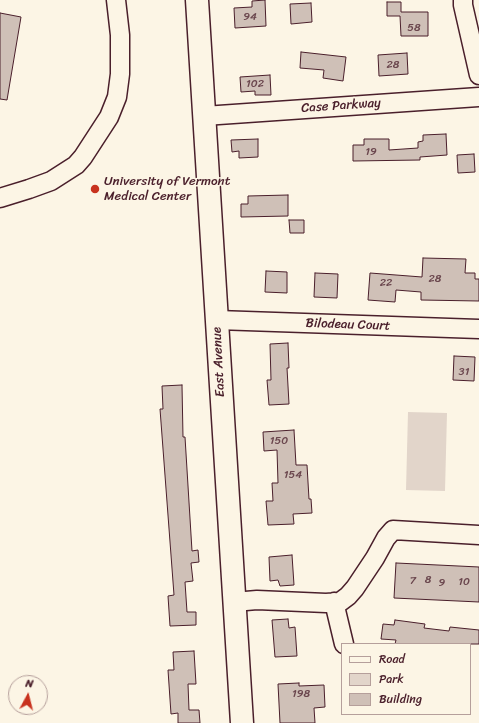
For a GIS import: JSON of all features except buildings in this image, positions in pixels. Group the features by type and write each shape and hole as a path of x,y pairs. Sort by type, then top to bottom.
{"main road":[{"name":"East Avenue","path":"197,0 242,723"}],"street":[{"path":"0,198 51,181 76,164 83,157 109,117 117,97 120,74 120,35 116,0"},
{"path":"463,0 479,75"},
{"name":"Case Parkway","path":"204,116 479,97"},
{"name":"Bilodeau Court","path":"217,320 479,329"},
{"path":"234,602 257,600 340,602 356,588 386,538 393,530 479,535"},
{"path":"334,602 344,643"}],"green space":[{"path":"408,412 447,413 445,491 406,490"}],"place":[{"name":"University of Vermont Medical Center","path":"95,189"}]}
